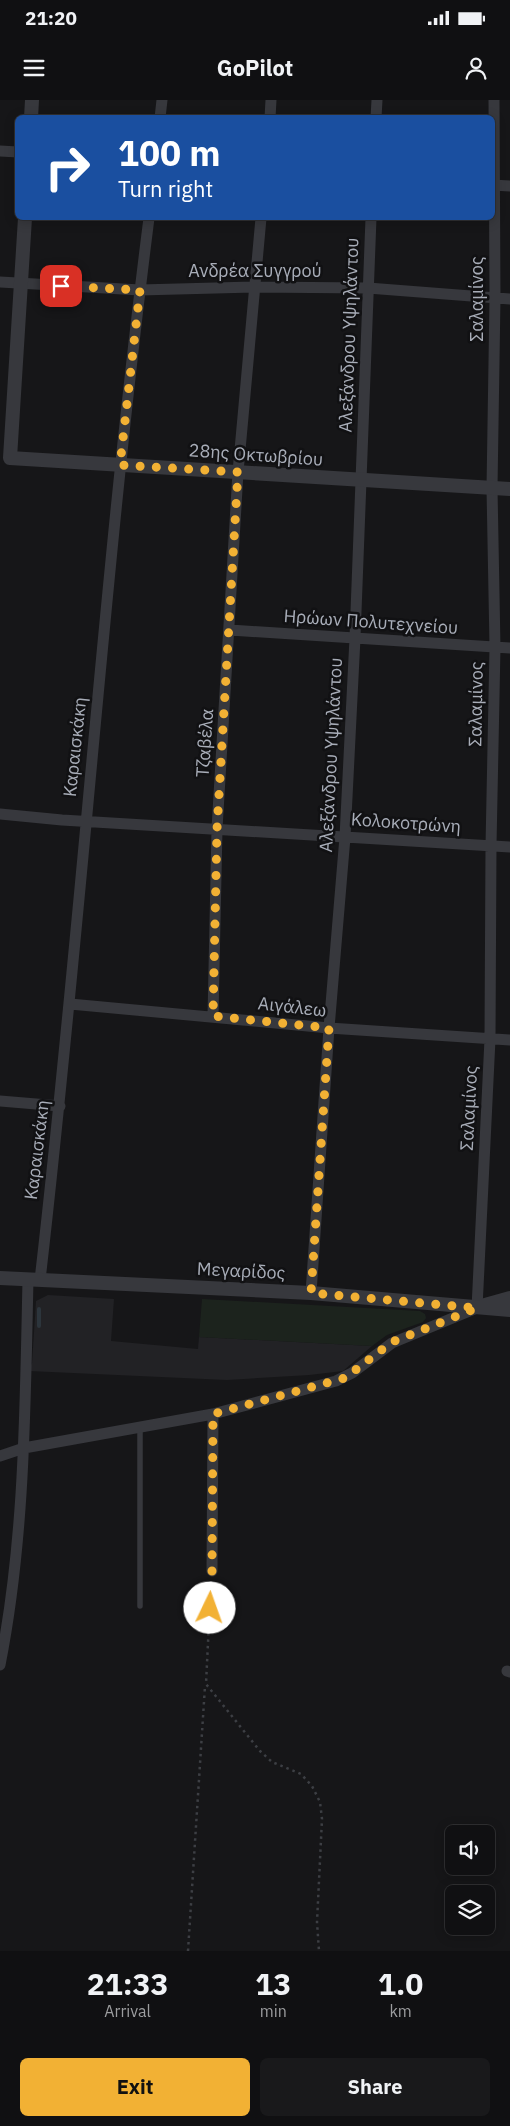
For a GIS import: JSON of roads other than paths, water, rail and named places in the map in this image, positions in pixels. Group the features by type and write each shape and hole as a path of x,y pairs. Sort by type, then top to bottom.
{"street":[{"path":"31,115 32,100"},
{"path":"160,115 162,100"},
{"path":"270,115 271,100"},
{"path":"376,115 377,100"},
{"name":"Σαλαμίνος","path":"494,100 494,115"},
{"path":"0,151 15,152"},
{"path":"495,185 510,186"},
{"path":"5,458 25,220"},
{"name":"Καραισκάκη","path":"0,1665 8,1626 24,1448 34,1280 60,1106 120,465 149,220"},
{"name":"Τζαβέλα","path":"213,1016 217,829 238,472 253,287 261,220"},
{"name":"Αλεξάνδρου Υψηλάντου","path":"311,1293 329,1028 345,837 355,638 371,220"},
{"name":"Σαλαμίνος","path":"477,1308 490,1038 495,647 492,488 495,298 494,220"},
{"name":"Ανδρέα Συγγρού","path":"0,282 140,290 253,287 368,288 510,299"},
{"name":"28ης Οκτωβρίου","path":"5,458 510,489"},
{"name":"Ηρώων Πολυτεχνείου","path":"230,630 510,648"},
{"name":"Κολοκοτρώνη","path":"0,814 510,847"},
{"name":"Αιγάλεω","path":"70,1004 329,1028 510,1040"},
{"path":"0,1101 60,1106"},
{"name":"Μεγαρίδος","path":"0,1278 311,1293 510,1310"},
{"path":"0,1456 24,1448 213,1414 345,1378 392,1342 477,1308 510,1298"},
{"path":"212,1571 213,1414"}],"lane":[{"path":"140,1428 140,1606"}],"waterway":[{"path":"39,1309 39,1326"}]}
